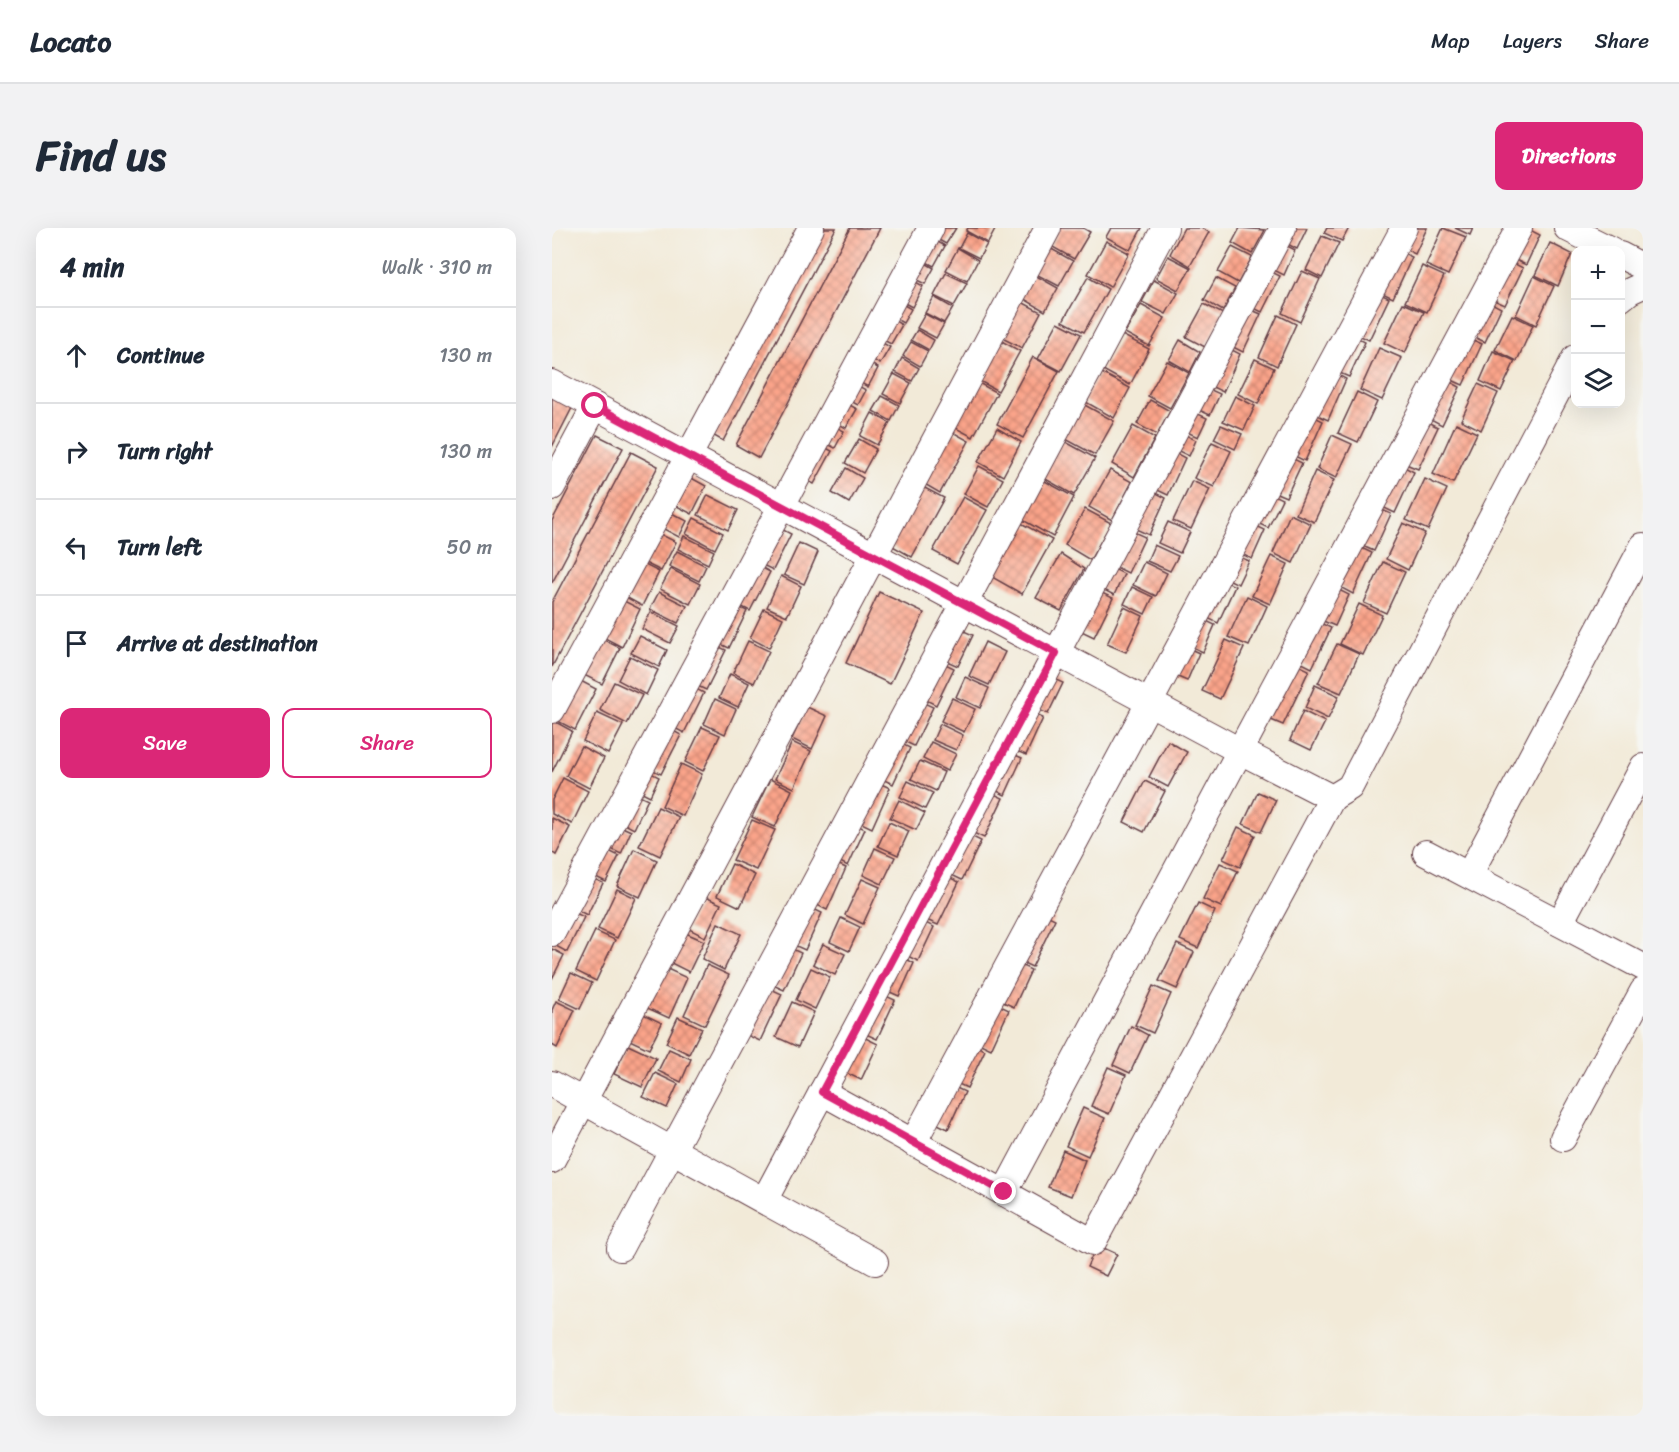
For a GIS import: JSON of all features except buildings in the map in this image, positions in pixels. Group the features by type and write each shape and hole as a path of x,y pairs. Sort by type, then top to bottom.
{"street":[{"path":"552,710 812,228"},
{"path":"552,933 931,228"},
{"path":"552,1160 1048,228"},
{"path":"620,1248 1166,228"},
{"path":"765,1199 1283,228"},
{"path":"914,1143 1404,228"},
{"path":"1004,1192 1519,228"},
{"path":"1568,228 1603,246"},
{"path":"1625,258 1643,267"},
{"path":"1625,296 1643,285"},
{"path":"822,1092 1093,1242 1332,798 1350,787 1571,366"},
{"path":"552,383 1149,703 1332,798"},
{"path":"552,487 595,406"},
{"path":"1469,875 1643,546"},
{"path":"1560,923 1643,767"},
{"path":"1426,853 1643,967"},
{"path":"1563,1138 1643,991"},
{"path":"552,1084 765,1199 875,1262"}],"route":[{"path":"595,406 1056,653 822,1092 1004,1192"}]}
